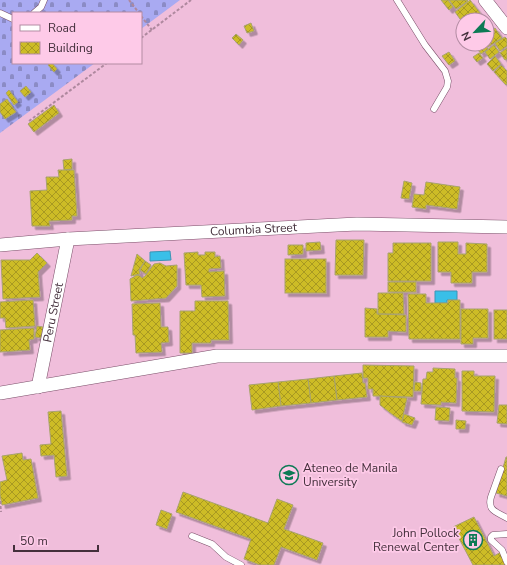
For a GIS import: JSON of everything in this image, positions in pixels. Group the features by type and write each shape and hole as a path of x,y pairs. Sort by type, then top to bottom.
{"street":[{"path":"484,0 502,13 507,28"},
{"name":"Columbia Street","path":"0,245 68,239 357,224 507,227"},
{"name":"Peru Street","path":"38,387 68,239"},
{"path":"0,393 217,356 507,356"}],"lane":[{"path":"35,12 41,7 44,0"},
{"path":"397,0 425,45 445,71 448,81 447,87 434,109"},
{"path":"0,13 12,19"},
{"path":"501,469 491,497 490,506 493,510 507,518"},
{"path":"507,534 493,535 491,540 502,550 507,562"},
{"path":"192,536 212,544 226,557 241,565"}],"path":[{"path":"128,0 138,12"},
{"path":"142,37 191,0"},
{"path":"142,17 152,30"},
{"path":"29,121 106,64"},
{"path":"0,502 1,512"}],"green space":[{"path":"0,0 180,0 142,28 142,12 12,12 12,64 94,64 0,133"}],"shaded area":[{"path":"170,251 171,260 150,261 150,252"},
{"path":"435,291 457,291 457,300 447,300 447,303 435,303"}],"building":[{"path":"441,0 448,0 453,7 449,10"},
{"path":"449,0 467,0 468,1 456,9"},
{"path":"470,0 479,12 455,12"},
{"path":"251,23 254,31 247,33 244,26"},
{"path":"495,28 502,38 495,42"},
{"path":"236,34 243,40 239,45 232,38"},
{"path":"505,37 507,39 507,46 500,51 495,43"},
{"path":"495,46 499,52 490,59 485,52 495,52"},
{"path":"507,48 507,59 505,60 500,53"},
{"path":"449,52 455,61 449,65 442,56"},
{"path":"479,53 483,58 477,62 473,57"},
{"path":"495,56 501,64 493,71 487,64"},
{"path":"53,64 57,69 54,72 48,65"},
{"path":"501,65 507,71 506,85 494,72"},
{"path":"26,86 31,92 25,97 20,91"},
{"path":"9,90 18,102 14,105 6,93"},
{"path":"7,99 16,112 5,119 0,112 0,104"},
{"path":"54,105 59,113 34,132 28,124"},
{"path":"72,159 72,169 64,170 63,160"},
{"path":"58,170 74,170 77,216 72,216 72,220 49,221 50,226 32,226 30,191 47,190 46,177 59,177"},
{"path":"404,181 412,183 409,199 401,198"},
{"path":"426,182 460,187 457,209 426,205 426,209 412,207 414,194 424,195"},
{"path":"336,240 364,240 363,275 335,275"},
{"path":"320,242 321,250 306,251 306,243"},
{"path":"438,242 458,242 458,254 466,254 466,243 487,244 487,272 472,272 472,283 451,283 451,272 438,272"},
{"path":"393,243 431,243 431,281 388,281 388,253 393,253"},
{"path":"288,245 303,245 303,254 288,255"},
{"path":"198,252 198,255 205,255 205,252 215,252 215,257 220,256 221,268 209,269 209,272 224,271 225,296 202,297 201,285 186,285 184,253"},
{"path":"37,253 47,263 38,272 40,297 3,299 1,260 30,260"},
{"path":"137,254 145,261 139,270 140,274 131,276"},
{"path":"285,259 326,259 326,293 285,293"},
{"path":"145,261 151,265 146,274 140,270"},
{"path":"160,263 166,266 177,265 177,286 166,298 131,301 130,279 137,275 142,278 154,264"},
{"path":"388,282 416,282 416,292 388,292"},
{"path":"378,293 403,293 404,314 378,314"},
{"path":"408,294 426,294 426,303 448,303 448,300 460,300 460,339 409,339"},
{"path":"33,300 35,326 6,328 5,318 0,318 0,302"},
{"path":"195,301 228,301 229,340 211,340 211,343 192,343 192,353 180,353 180,311 195,311"},
{"path":"160,303 161,327 168,327 169,342 161,343 162,352 136,353 135,335 133,335 132,304"},
{"path":"365,308 377,309 377,314 406,315 406,332 388,331 388,337 365,337"},
{"path":"461,309 488,309 488,338 473,338 473,344 461,344"},
{"path":"494,310 507,310 507,339 494,339"},
{"path":"37,326 43,327 41,338 35,337"},
{"path":"34,328 34,339 29,340 30,350 0,352 0,330"},
{"path":"363,365 414,366 413,397 373,396 373,389 368,389 368,378 363,378"},
{"path":"433,368 455,369 455,378 457,378 456,403 441,402 441,405 421,404 423,379 426,379 427,372 433,372"},
{"path":"462,371 474,371 474,376 495,376 494,412 462,411"},
{"path":"362,373 367,397 337,400 334,376"},
{"path":"334,376 337,400 311,403 308,379"},
{"path":"308,379 311,403 281,406 278,382"},
{"path":"278,382 281,406 252,410 249,385"},
{"path":"415,382 421,383 421,391 414,391"},
{"path":"380,396 407,398 402,421 380,405"},
{"path":"499,405 507,405 507,424 497,423"},
{"path":"436,407 450,408 449,421 435,420"},
{"path":"61,411 67,476 56,477 54,455 41,456 40,445 51,444 48,412"},
{"path":"404,414 415,418 412,425 402,422"},
{"path":"456,420 466,421 465,429 456,429"},
{"path":"22,453 23,460 31,459 38,498 2,505 0,482 7,480 2,456"},
{"path":"507,457 507,496 496,493"},
{"path":"183,492 268,523 277,499 293,505 284,529 323,543 317,560 281,547 274,565 260,565 244,559 251,539 176,512"},
{"path":"161,510 172,514 167,529 156,525"},
{"name":"John Pollock Renewal Center","path":"474,517 494,556 501,552 507,565 473,565 453,527"}],"place":[{"name":"Ateneo de Manila University","path":"289,475"},
{"name":"John Pollock Renewal Center","path":"473,540"}]}
